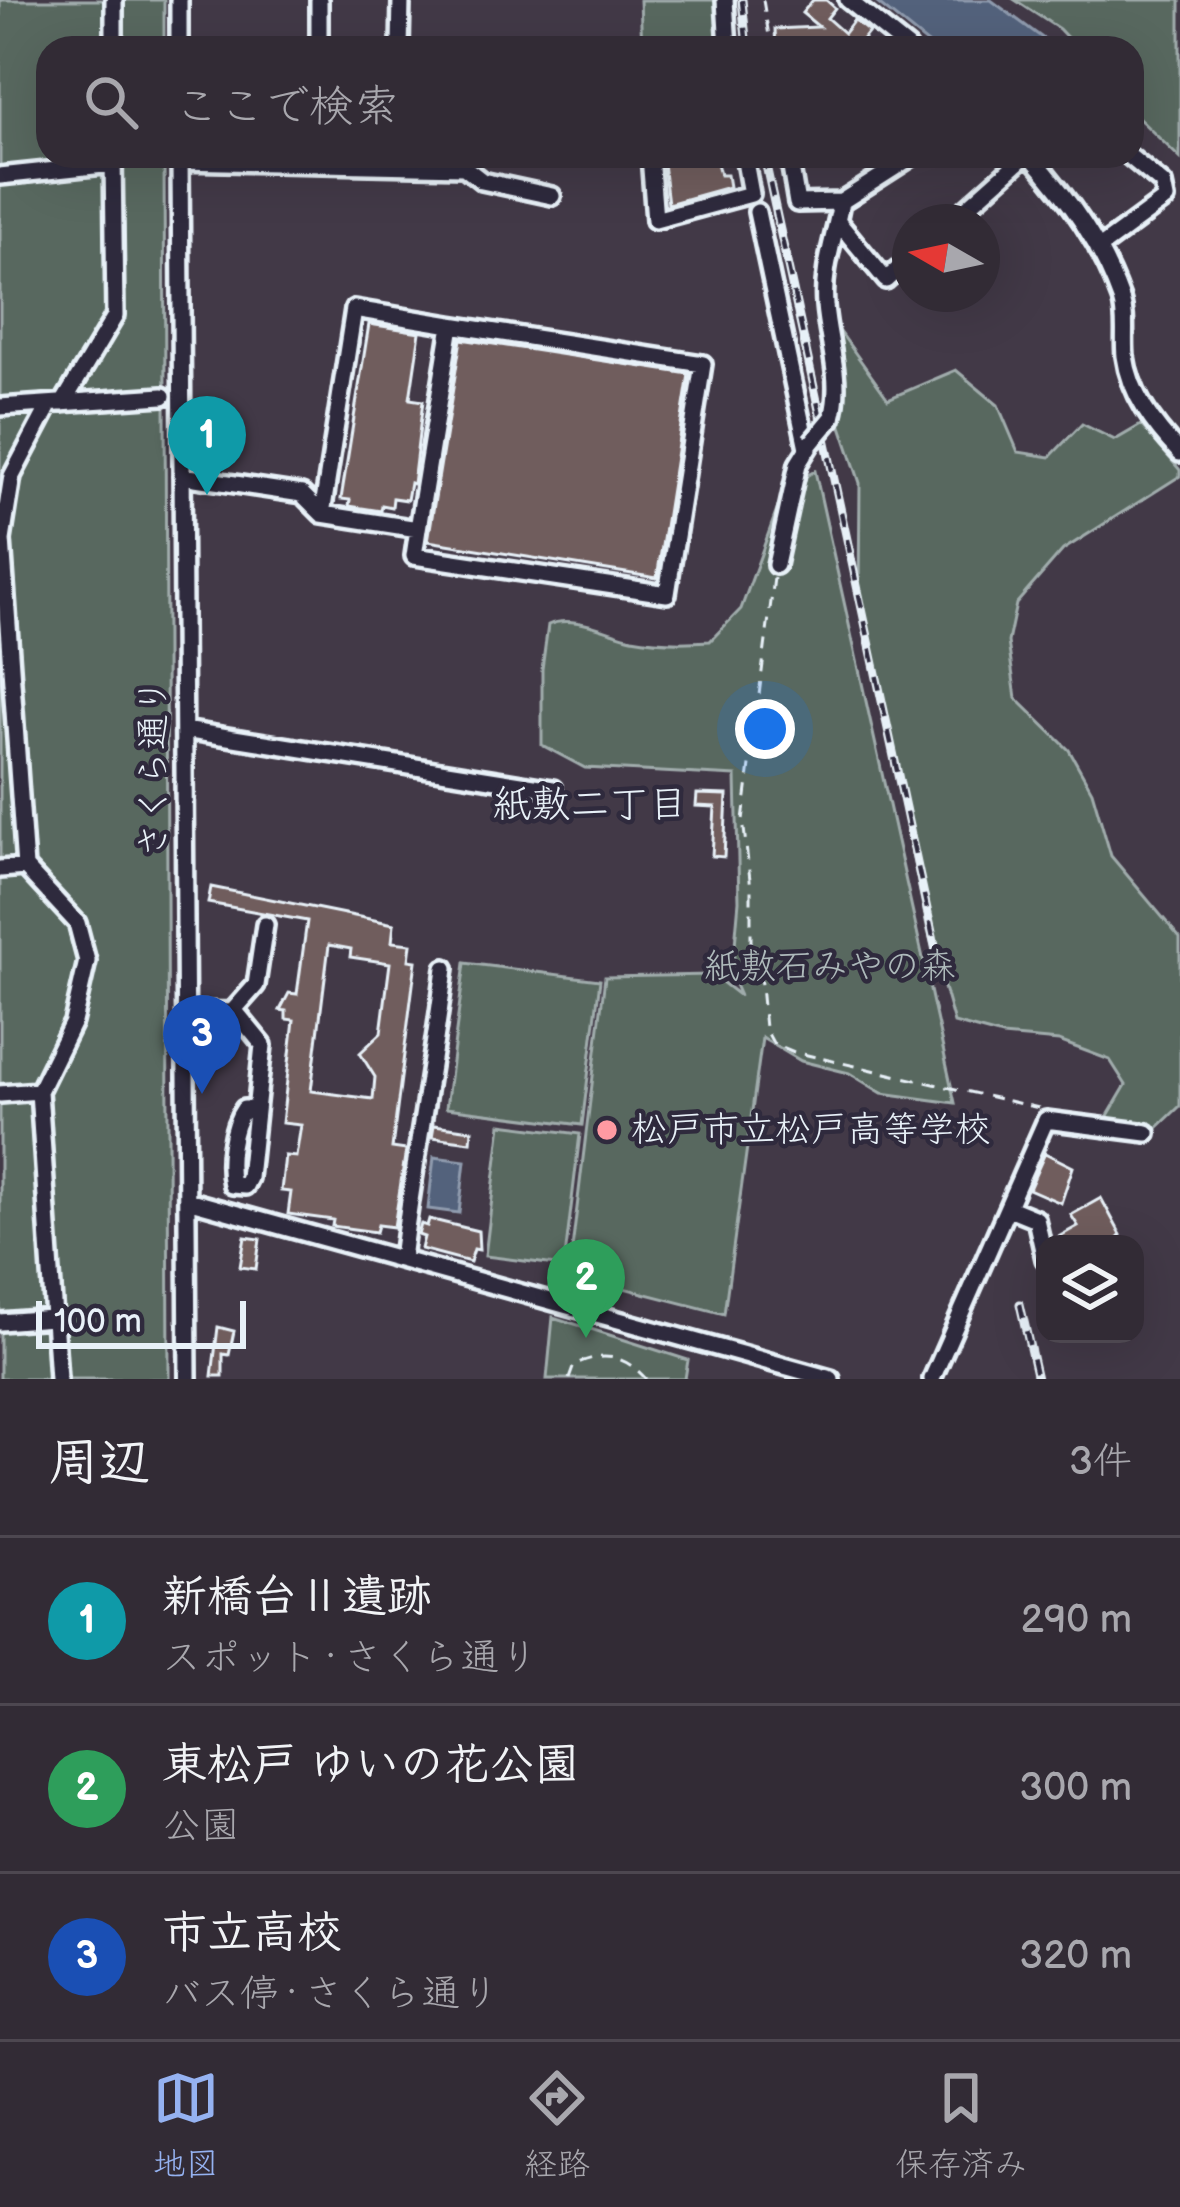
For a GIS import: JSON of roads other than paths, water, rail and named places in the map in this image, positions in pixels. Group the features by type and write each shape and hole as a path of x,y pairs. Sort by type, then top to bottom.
{"street":[{"path":"114,0 114,36"},
{"path":"179,0 179,36"},
{"path":"319,0 319,36"},
{"path":"400,36 401,0"},
{"path":"725,0 727,36"},
{"path":"855,2 894,36"},
{"path":"0,176 56,168"},
{"path":"58,1379 39,1091 73,1022 87,961 77,923 25,867 1,539 12,476 116,316 113,168"},
{"name":"さくら通り","path":"180,168 188,1379"},
{"path":"465,168 482,181 552,196"},
{"path":"651,168 655,220 752,194 747,168"},
{"path":"791,168 797,203 841,202 894,168"},
{"path":"972,204 1014,168"},
{"path":"1042,168 1098,249 1123,304 1126,360 1136,390 1151,422 1180,453"},
{"path":"1045,171 1048,168"},
{"path":"1098,249 1166,199 1163,184 1144,168"},
{"path":"776,565 798,464 832,418 838,390 824,302 828,254 841,202"},
{"path":"757,212 810,445"},
{"path":"838,222 886,280 892,274"},
{"path":"322,514 354,309 703,364 668,594 414,556 451,325"},
{"path":"0,407 164,396"},
{"path":"182,476 302,494 322,514 418,529"},
{"path":"184,730 553,789"},
{"path":"0,869 25,867"},
{"path":"232,1012 256,985 265,925"},
{"path":"402,1259 445,968"},
{"path":"186,1011 232,1012 247,1022 263,1045 256,1109"},
{"path":"0,1094 39,1091"},
{"path":"932,1379 1046,1120 1147,1133"},
{"path":"187,1200 831,1379"},
{"path":"1009,1208 1036,1219 1040,1235"},
{"path":"0,1322 52,1318"}],"water":[{"path":"991,0 1040,36 918,36 877,3"},
{"path":"434,1157 465,1161 459,1213 428,1209"}],"railway":[{"path":"742,0 746,36"},
{"path":"767,168 938,960"},
{"path":"1020,1304 1037,1379"}],"place":[{"name":"新橋台Ⅱ遺跡","path":"207,495"},
{"name":"市立高校","path":"202,1094"},
{"name":"松戸市立松戸高等学校","path":"607,1130"},
{"name":"東松戸 ゆいの花公園","path":"586,1338"}],"district":[{"name":"紙敷二丁目","path":"590,805"}],"park label":[{"name":"紙敷石みやの森","path":"830,967"}]}
